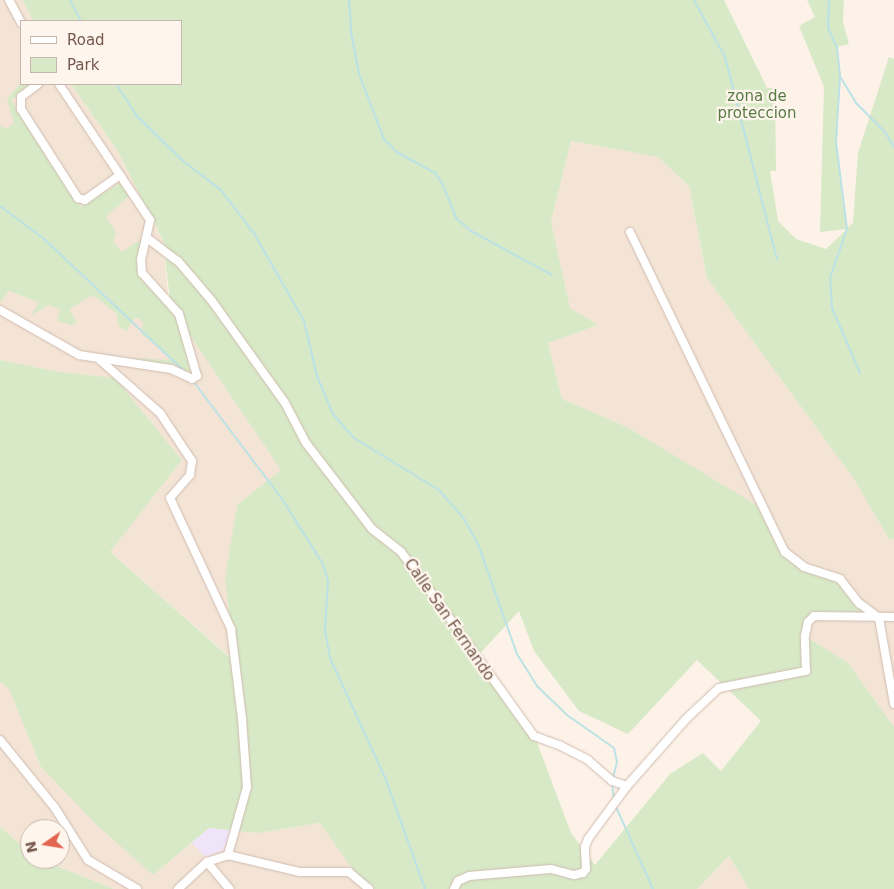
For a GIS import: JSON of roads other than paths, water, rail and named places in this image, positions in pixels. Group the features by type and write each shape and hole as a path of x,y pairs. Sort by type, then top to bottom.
{"street":[{"path":"9,0 20,21"},
{"path":"37,85 21,97 22,109 78,198 86,200 120,175"},
{"path":"0,310 79,355 100,360 171,369 192,379 197,376 179,314 142,273 141,260 150,220 60,85"},
{"path":"630,232 785,552 804,567 840,579 856,599 879,618 894,704"},
{"name":"Calle San Fernando","path":"147,238 178,261 212,300 285,403 306,443 372,529 401,552 534,736 561,746 588,760 612,781 627,786"},
{"path":"100,360 160,413 192,461 190,475 170,498 231,629 242,719 246,787 228,855"},
{"path":"454,889 458,881 470,876 551,869 576,875 583,873 586,868 585,847 588,839 627,786 686,719 719,688 806,670 805,636 808,622 814,616 894,618"},
{"path":"0,740 55,808 88,860 137,889"},
{"path":"178,889 207,862 228,855 300,872 349,872 369,889"},
{"path":"207,862 230,889"}],"waterway":[{"path":"70,0 80,20"},
{"path":"349,0 351,32 359,74 384,139 398,153 435,173 442,183 456,218 471,231 552,275"},
{"path":"694,0 725,57 777,259"},
{"path":"829,0 828,28 837,47 840,77 836,142 847,229 830,278 832,308 860,373"},
{"path":"841,78 856,103 885,132 894,147"},
{"path":"117,85 136,115 183,161 221,190 255,235 304,321 317,376 333,414 354,438 439,490 464,519 478,544 517,654 538,687 567,715 614,748 617,762 613,778"},
{"path":"0,206 43,238 185,372"},
{"path":"193,381 282,499 323,564 328,582 325,630 330,658 386,780 425,889"},
{"path":"612,783 614,800"},
{"path":"616,807 653,889"}],"park label":[{"name":"zona de proteccion","path":"757,104"}]}
